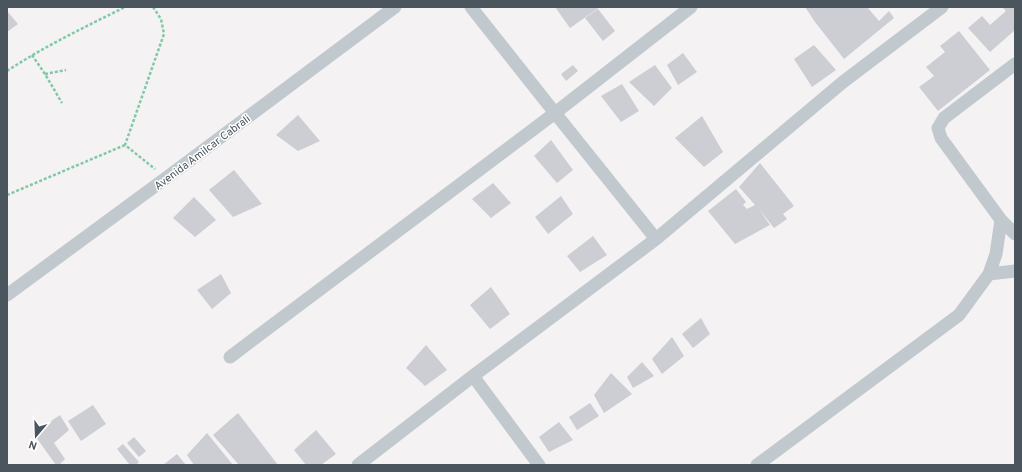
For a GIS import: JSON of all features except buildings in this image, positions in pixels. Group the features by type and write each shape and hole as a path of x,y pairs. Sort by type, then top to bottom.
{"street":[{"name":"Avenida Amilcar Cabrali","path":"7,295 395,7"},
{"path":"471,7 656,239"},
{"path":"358,465 473,376 656,239 843,82 942,7"},
{"path":"230,357 555,113 684,9"},
{"path":"1014,232 1001,220 941,138 938,128 944,118 1015,64"},
{"path":"757,465 959,315 989,274 996,254 1001,220"},
{"path":"989,274 1015,271"},
{"path":"473,376 539,465"}],"path":[{"path":"7,71 57,41 125,7"},
{"path":"7,195 125,145 164,34 161,19 153,7"},
{"path":"32,55 62,103"},
{"path":"45,74 66,70"},
{"path":"125,145 166,178"}]}
